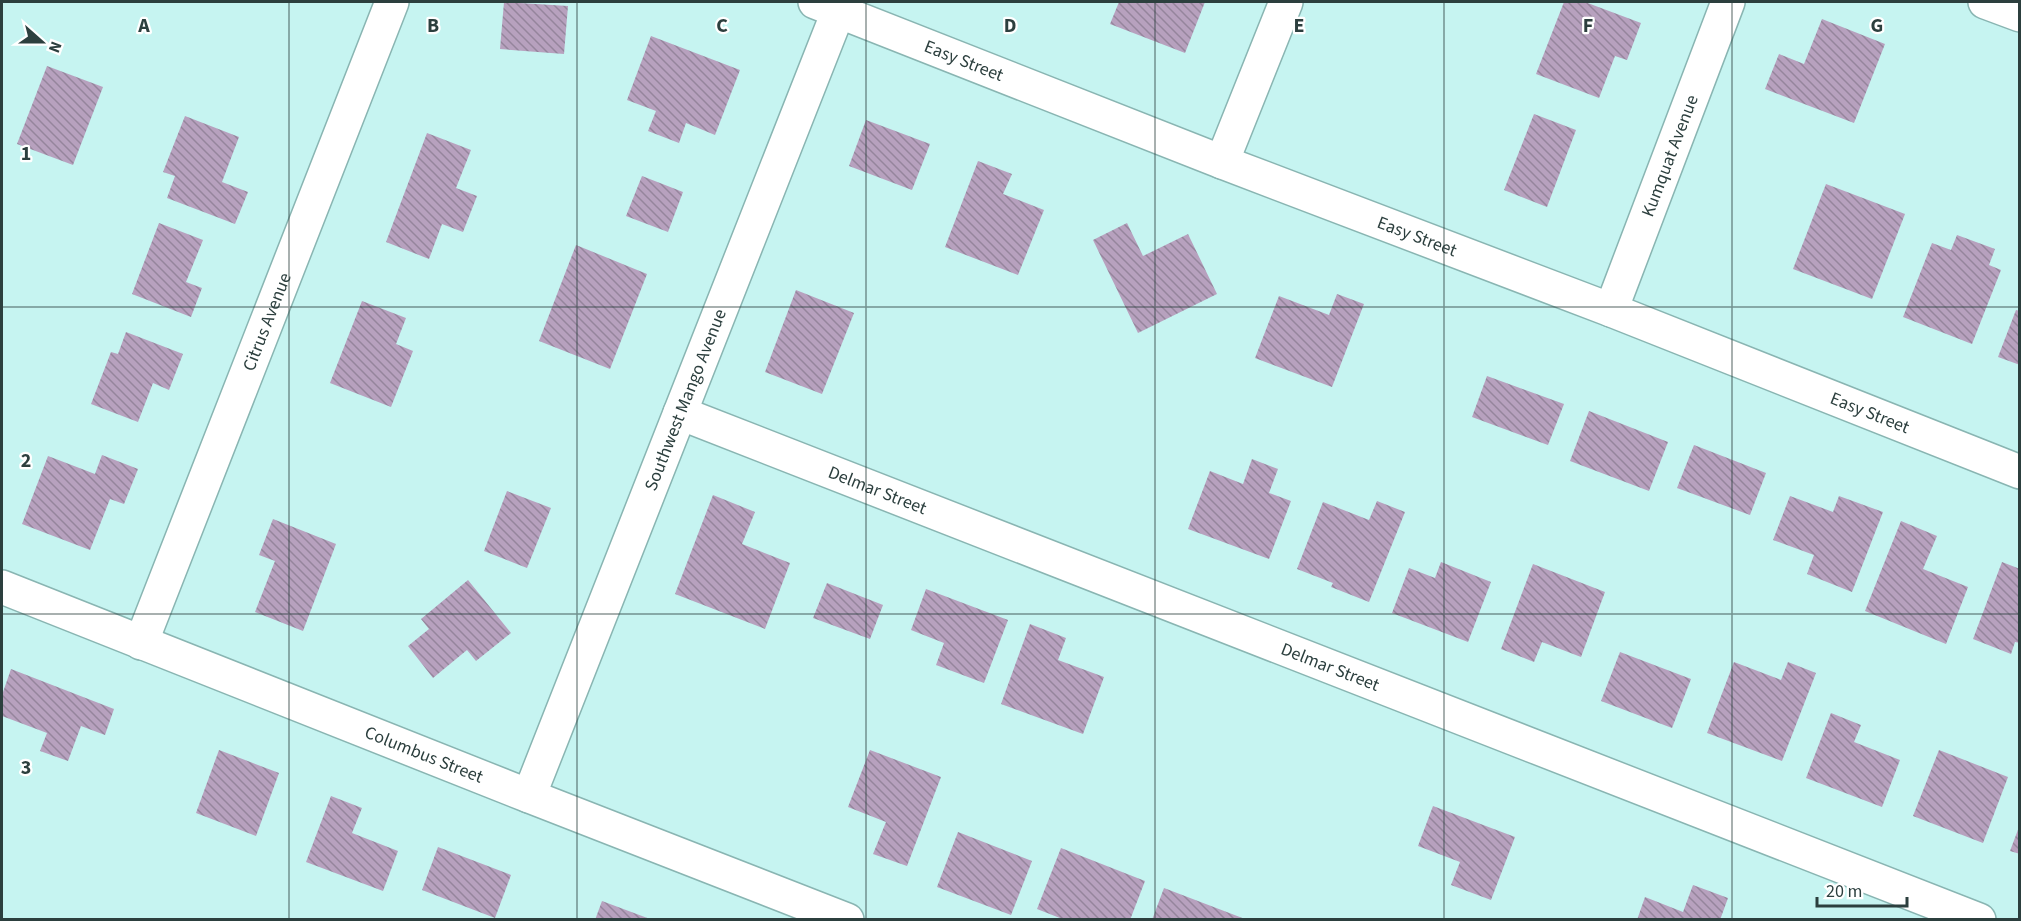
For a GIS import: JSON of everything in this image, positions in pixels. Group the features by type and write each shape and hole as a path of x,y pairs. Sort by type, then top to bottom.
{"street":[{"name":"Citrus Avenue","path":"141,643 392,2"},
{"path":"1222,162 1286,2"},
{"name":"Kumquat Avenue","path":"1611,310 1728,2"},
{"path":"1985,2 2019,15"},
{"name":"Easy Street","path":"832,4 1222,162 1611,310 2019,472"},
{"name":"Southwest Mango Avenue","path":"529,796 680,413 832,4"},
{"name":"Delmar Street","path":"680,413 1979,920"},
{"name":"Columbus Street","path":"2,587 847,920"}],"building":[{"path":"504,2 568,6 564,54 500,49"},
{"path":"1119,2 1205,2 1185,53 1110,24"},
{"path":"1564,2 1585,2 1641,23 1627,60 1615,56 1599,98 1536,74"},
{"path":"1822,19 1885,44 1854,123 1765,89 1779,54 1804,64"},
{"path":"651,36 740,70 715,135 686,123 679,143 648,131 656,111 627,100"},
{"path":"47,66 103,87 73,165 17,144"},
{"path":"1534,114 1576,130 1547,207 1504,190"},
{"path":"185,116 239,137 222,182 248,192 235,224 167,198 175,176 163,172"},
{"path":"866,120 930,144 912,190 849,166"},
{"path":"427,133 471,150 456,188 477,196 463,232 442,224 429,259 386,242"},
{"path":"978,161 1012,174 1003,194 1044,210 1018,275 945,247"},
{"path":"642,176 683,192 668,232 626,216"},
{"path":"1826,184 1905,214 1872,299 1793,269"},
{"path":"159,223 203,240 186,282 202,288 191,317 132,294"},
{"path":"1127,223 1143,256 1188,234 1217,294 1138,333 1093,240"},
{"path":"1957,235 1995,249 1989,265 2001,270 1972,344 1903,317 1932,243 1951,250"},
{"path":"576,245 647,274 610,369 539,341"},
{"path":"796,290 854,313 822,394 765,372"},
{"path":"1337,294 1364,304 1332,387 1255,358 1279,296 1329,315"},
{"path":"362,301 406,318 396,344 413,351 391,407 330,383"},
{"path":"2016,310 2020,311 2020,365 1998,357"},
{"path":"126,332 183,354 169,390 153,383 138,422 91,404 111,352 118,354"},
{"path":"1487,376 1564,404 1548,445 1472,417"},
{"path":"1589,411 1668,442 1649,491 1570,461"},
{"path":"1694,445 1766,473 1750,515 1677,488"},
{"path":"102,455 138,469 124,504 110,499 90,550 22,524 48,456 95,474"},
{"path":"1252,459 1278,469 1269,493 1291,501 1269,559 1188,529 1210,471 1243,484"},
{"path":"507,491 551,508 527,568 484,551"},
{"path":"713,495 755,512 742,544 790,563 765,629 675,594"},
{"path":"1790,496 1833,512 1839,496 1883,512 1852,592 1807,574 1814,555 1773,540"},
{"path":"1377,501 1405,512 1369,602 1331,587 1333,583 1297,569 1323,502 1369,520"},
{"path":"273,519 336,544 303,631 255,612 275,561 259,555"},
{"path":"1901,521 1937,536 1923,569 1968,587 1946,644 1865,611"},
{"path":"1441,562 1491,582 1468,642 1392,613 1409,568 1435,578"},
{"path":"2002,562 2020,569 2020,643 2015,642 2011,654 1973,639"},
{"path":"1533,564 1605,592 1581,657 1542,642 1534,662 1501,649"},
{"path":"468,580 511,633 476,661 467,650 433,678 408,646 429,629 421,619"},
{"path":"827,583 883,605 870,639 813,618"},
{"path":"926,589 1008,620 984,683 936,665 944,643 911,630"},
{"path":"1030,624 1066,638 1058,660 1104,677 1083,734 1001,704"},
{"path":"1620,652 1691,679 1672,728 1601,701"},
{"path":"1734,662 1781,680 1788,662 1816,673 1782,761 1707,733"},
{"path":"11,669 114,709 105,735 81,726 68,761 40,751 47,733 2,716 2,695"},
{"path":"1831,713 1861,725 1854,742 1900,760 1882,807 1806,778"},
{"path":"219,750 279,773 256,836 196,813"},
{"path":"870,750 941,777 907,866 873,854 886,822 848,807"},
{"path":"1939,750 2008,777 1983,843 1913,816"},
{"path":"331,796 362,808 352,833 398,851 383,891 306,862"},
{"path":"1433,806 1515,837 1491,900 1451,885 1460,862 1418,846"},
{"path":"2020,827 2020,854 2010,851"},
{"path":"958,832 1032,861 1011,915 937,887"},
{"path":"438,847 511,875 495,918 422,890"},
{"path":"1061,848 1145,881 1130,920 1065,920 1037,909"},
{"path":"1693,885 1728,898 1720,920 1637,920 1645,897 1683,912"},
{"path":"1164,888 1245,919 1245,920 1152,920"},
{"path":"602,901 650,919 650,920 595,920"}]}
